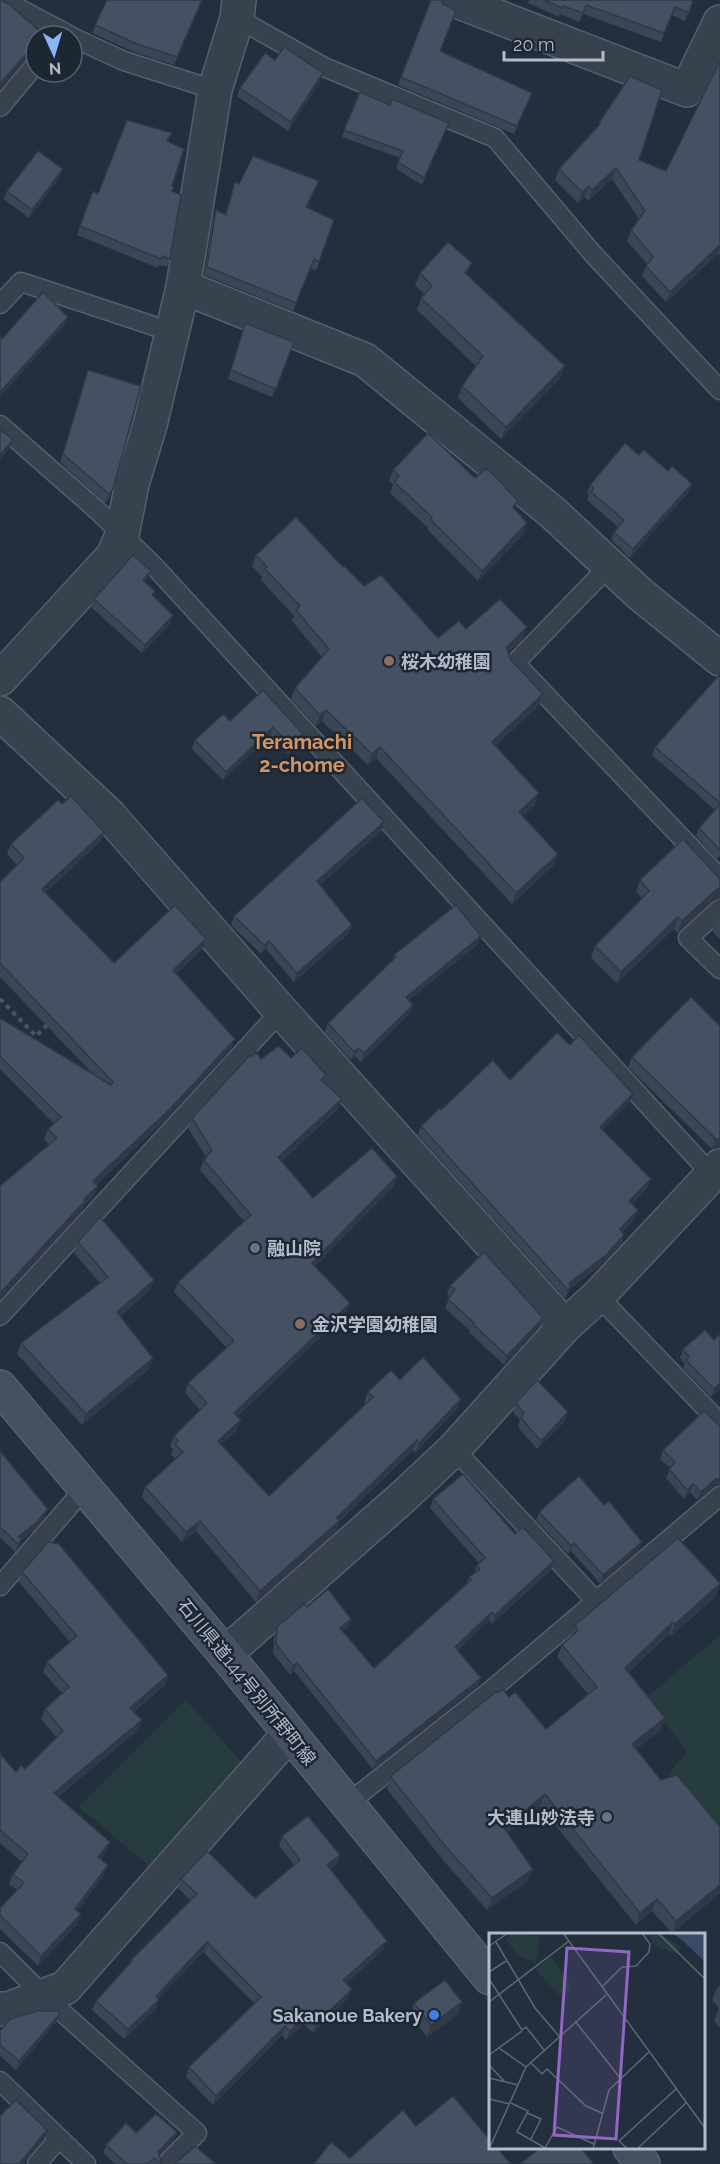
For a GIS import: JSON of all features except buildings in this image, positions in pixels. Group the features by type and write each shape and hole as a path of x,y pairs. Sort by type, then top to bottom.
{"main road":[{"name":"石川県道144号別所野町線","path":"0,1387 225,1654 489,1977"},
{"path":"631,2149 644,2164"}],"street":[{"path":"454,0 687,90 720,22"},
{"path":"5,664 113,556 122,535 132,484 183,287 215,90 238,9"},
{"path":"183,287 365,360 552,512 640,594 720,659"},
{"path":"0,713 109,815 281,1011 565,1326"},
{"path":"225,1654 454,1449 565,1326 598,1296 716,1170"},
{"path":"0,2009 8,2009 65,1988 290,1734"}],"lane":[{"path":"3,0 46,24"},
{"path":"238,9 324,68 495,138 592,254 720,390"},
{"path":"84,43 124,61 215,90"},
{"path":"0,107 24,78"},
{"path":"0,304 21,282 172,332"},
{"path":"0,425 98,511 155,567 716,1170"},
{"path":"610,565 515,663 720,878"},
{"path":"720,909 688,938 720,969"},
{"path":"0,1316 281,1011"},
{"path":"598,1296 720,1423"},
{"path":"454,1449 596,1601"},
{"path":"0,1586 86,1487"},
{"path":"347,1804 490,1691 720,1496"},
{"path":"0,1952 44,1996 197,2133 166,2164"},
{"path":"0,2081 86,2164"},
{"path":"37,2164 59,2138"}],"path":[{"path":"0,999 36,1036 52,1020"}],"green space":[{"path":"720,1635 720,1833 669,1774 687,1751 646,1698"},
{"path":"186,1700 245,1766 155,1871 79,1807"}],"place":[{"name":"桜木幼稚園","path":"389,661"},
{"name":"融山院","path":"255,1248"},
{"name":"金沢学園幼稚園","path":"300,1324"},
{"name":"大連山妙法寺","path":"607,1817"},
{"name":"Sakanoue Bakery","path":"434,2015"}],"district":[{"name":"Teramachi 2-chome","path":"302,754"}]}
